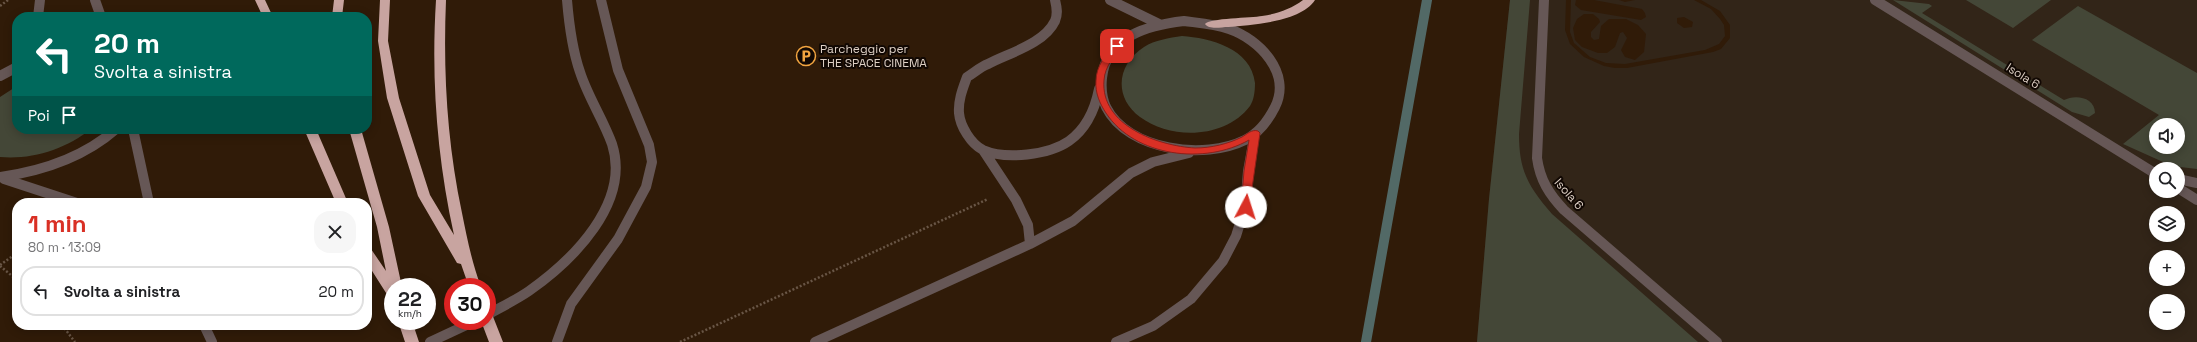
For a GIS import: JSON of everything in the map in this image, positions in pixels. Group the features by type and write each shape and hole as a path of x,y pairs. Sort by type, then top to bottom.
{"highway":[{"path":"260,0 266,12"},
{"path":"338,12 339,0"},
{"path":"385,0 383,41 393,98 424,196 468,268"},
{"path":"441,0 438,80 442,132 449,185 468,268 472,278"},
{"path":"1210,24 1251,22 1279,16 1305,4 1310,0"},
{"path":"312,134 340,198"},
{"path":"357,134 383,227 394,278"},
{"path":"372,260 384,278"},
{"path":"408,330 412,342"},
{"path":"492,330 496,342"}],"street":[{"path":"39,12 40,0"},
{"path":"95,0 99,12"},
{"path":"496,310 529,291 570,257 593,229 612,199 616,171 612,145 580,72 570,31 568,0"},
{"path":"557,342 571,304 618,240 646,187 652,162 649,144 618,70 601,0"},
{"path":"1030,244 1028,226 1016,200 983,150 976,144 962,124 959,102 967,77 988,64 1037,40 1051,27 1057,16 1055,0"},
{"path":"1110,0 1159,24"},
{"name":"Isola 6","path":"1544,0 1537,158 1538,174 1548,192 1564,210 1717,342"},
{"name":"Isola 6","path":"1876,0 2149,170"},
{"path":"815,342 1030,244 1073,221 1131,173 1153,162 1196,151 1218,149 1238,143 1255,133 1271,117 1279,98 1279,78 1271,60 1255,44 1234,31 1210,24 1184,21 1159,24 1136,32 1117,46 1105,62 1097,102 1090,115 1070,141 1051,150 1024,156 983,150"},
{"path":"0,76 12,70"},
{"path":"1100,81 1103,102 1116,121 1138,138 1166,148 1196,151"},
{"path":"1116,342 1153,326 1191,299 1223,261 1236,236 1246,207 1248,171 1255,133"},
{"path":"0,178 28,174 59,164 87,150 109,134"},
{"path":"134,134 148,198"},
{"path":"2127,156 2149,167"},
{"path":"0,178 62,198"},
{"path":"2185,180 2197,183"},
{"path":"2185,192 2197,200"},
{"path":"206,330 212,341"},
{"path":"430,342 456,330"}],"path":[{"path":"0,6 8,0"},
{"path":"680,342 1008,189"},
{"path":"12,257 0,266 12,276"},
{"path":"66,330 75,342"}],"shaded area":[{"path":"1510,0 1566,0 1565,30 1570,44 1584,57 1604,66 1627,68 1713,52 1721,49 1730,38 1730,25 1720,11 1701,0 2197,0 2197,342 1477,342 1489,199"},
{"path":"1571,0 1576,0 1575,5 1581,10 1641,20 1646,17 1642,9 1594,0 1619,0 1625,2 1635,0 1694,0 1711,9 1720,19 1724,25 1725,36 1719,44 1705,50 1625,64 1606,63 1590,57 1574,43 1570,32","holes":["1584,14 1593,14 1599,19 1600,22 1591,32 1591,37 1594,40 1599,39 1601,26 1609,19 1626,19 1638,25 1646,34 1644,52 1635,60 1625,57 1621,50 1627,38 1623,32 1620,33 1615,47 1607,53 1598,53 1582,47 1575,40 1573,28 1577,19","1684,17 1693,22 1692,27 1684,28 1677,23 1677,18"]}],"green space":[{"path":"1510,0 1530,0 1519,134 1519,147 1526,177 1537,195 1552,214 1698,342 1477,342 1489,199"},
{"path":"1893,0 1929,4 1932,6 1922,13 2064,100 2079,97 2088,100 2092,103 2095,113 2089,117 2072,112"},
{"path":"1966,0 2051,0 2013,28"},
{"path":"2078,6 2197,73 2197,169 2185,168 2185,162 2163,162 2123,144 2149,123 2149,154 2185,154 2185,118 2155,118 2159,115 2032,40"},
{"path":"1182,36 1205,39 1228,47 1238,53 1246,61 1252,71 1255,83 1254,95 1251,104 1239,117 1227,125 1212,130 1197,132 1167,130 1140,117 1131,109 1125,100 1122,91 1124,71 1128,62 1135,54 1144,47 1153,43"},
{"path":"12,89 12,134 84,134 71,142 48,152 24,157 0,157 0,97"}],"waterway":[{"path":"1366,342 1427,0"}],"place":[{"name":"Parcheggio per THE SPACE CINEMA","path":"806,56"}],"route":[{"path":"1117,46 1105,62 1100,81 1103,102 1116,121 1138,138 1166,148 1196,151 1218,149 1238,143 1255,133 1248,171 1246,207"}]}
